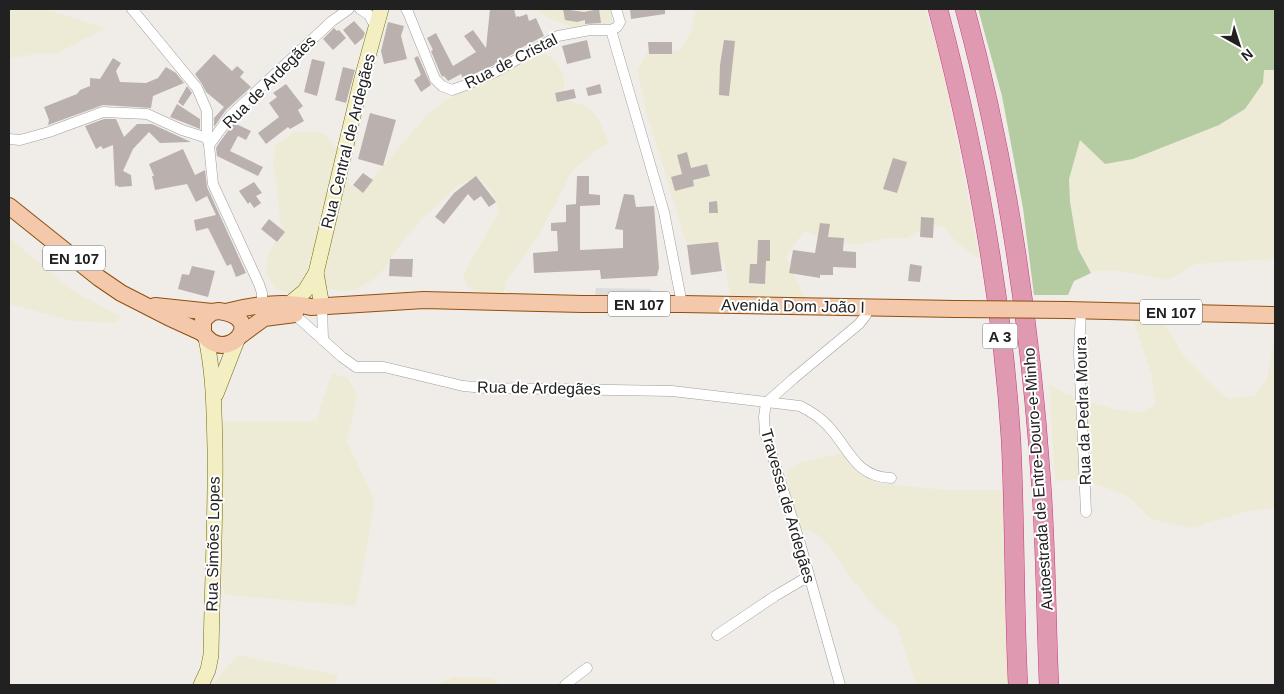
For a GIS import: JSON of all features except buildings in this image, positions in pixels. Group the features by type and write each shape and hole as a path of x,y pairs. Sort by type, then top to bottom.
{"highway":[{"name":"Autoestrada de Entre-Douro-e-Minho","path":"938,9 959,92 972,156 988,243 1000,333 1011,439 1018,685"},
{"name":"Autoestrada de Entre-Douro-e-Minho","path":"965,9 998,146 1021,278 1029,344 1041,482 1045,541 1049,685"}],"main road":[{"name":"EN 107","path":"9,206 99,278 121,292 205,335 212,342 226,344 239,337"},
{"name":"Avenida Dom João I","path":"219,312 262,306 291,309 302,313 316,306 424,300 1275,315"},
{"name":"EN 107","path":"143,304 219,312"},
{"name":"Avenida Dom João I","path":"239,337 264,318 291,309"},
{"path":"205,335 203,320 219,312 238,317 242,328 239,337"}],"street":[{"path":"132,9 197,88 207,111 208,142 213,184 259,284 262,293 262,306"},
{"name":"Rua de Ardegães","path":"208,142 231,115 332,21 349,9"},
{"path":"360,9 369,15 376,28"},
{"name":"Rua Central de Ardegães","path":"316,306 316,274 361,82 381,9"},
{"name":"Rua de Cristal","path":"406,9 435,79 442,86 452,90 466,86 495,72 558,36 590,30 611,30"},
{"path":"616,9 620,22 617,27 611,30 664,212 682,304"},
{"path":"9,139 20,140 49,132 103,112 147,114 208,142"},
{"name":"Rua Central de Ardegães","path":"291,309 316,274"},
{"path":"316,306 324,340"},
{"path":"766,403 859,324 866,314 867,308"},
{"name":"Rua de Ardegães","path":"291,309 342,357 356,367 384,367 464,386 510,389 672,391 800,406 813,412 828,425 853,461 861,468 880,478 890,478"},
{"name":"Rua da Pedra Moura","path":"1074,310 1079,353 1086,512"},
{"name":"Rua Simões Lopes","path":"201,685 208,670 210,655 215,475 212,362 205,335"},
{"name":"Rua Simões Lopes","path":"214,400 239,337"},
{"name":"Travessa de Ardegães","path":"766,403 764,417 765,433 784,489 839,681"},
{"path":"717,635 775,596 809,576"},
{"path":"565,685 587,668"},
{"path":"830,685 839,681"}],"shaded area":[{"path":"9,9 45,9 106,28 56,54 41,53 9,59"},
{"path":"535,9 613,9 612,22 585,31 550,19"},
{"path":"696,9 925,9 941,59 980,259 958,244 944,227 930,224 907,238 889,238 856,245 823,238 804,231 786,257 807,303 731,298 724,262 709,249 686,242 646,111 637,70 647,53 661,55 681,49 692,30"},
{"path":"545,53 555,60 563,73 565,100 586,106 598,118 609,143 595,151 571,173 540,234 506,281 503,296 478,293 467,286 463,275 499,211 493,194 478,177 458,185 420,221 397,249 379,276 356,290 340,291 316,286 295,295 276,289 266,274 268,255 281,231 273,164 275,146 294,132 325,134 339,151 341,167 349,183 356,189 365,187 427,115 444,101"},
{"path":"1264,70 1275,70 1275,259 1196,264 1168,280 1119,271 1092,271 1091,273 1078,249 1070,202 1069,179 1080,140 1105,164 1219,125 1245,109 1262,78"},
{"path":"9,237 71,290 121,316 116,323 73,321 9,304"},
{"path":"596,288 651,289 654,297 595,296"},
{"path":"1143,317 1164,322 1183,355 1217,390 1230,399 1255,395 1267,379 1275,338 1275,508 1249,511 1191,528 1151,519 1126,495 1081,479 1055,481 1049,384 1065,394 1117,410 1141,412 1155,405 1152,377 1134,323"},
{"path":"332,373 348,378 357,396 347,442 375,501 356,606 225,595 221,579 222,421 316,421"},
{"path":"844,453 864,476 878,483 945,490 1007,490 1009,685 916,685 897,626 878,611 829,546 816,533 793,525 787,472 800,462"},
{"path":"237,655 338,675 334,685 212,685"},
{"path":"455,677 492,678 502,685 438,685 438,683"}],"green space":[{"path":"978,9 1275,9 1275,70 1264,70 1263,83 1245,109 1219,125 1133,159 1105,164 1080,140 1069,179 1070,202 1078,249 1091,273 1074,281 1068,295 1034,295 1023,208 1002,96"}]}
